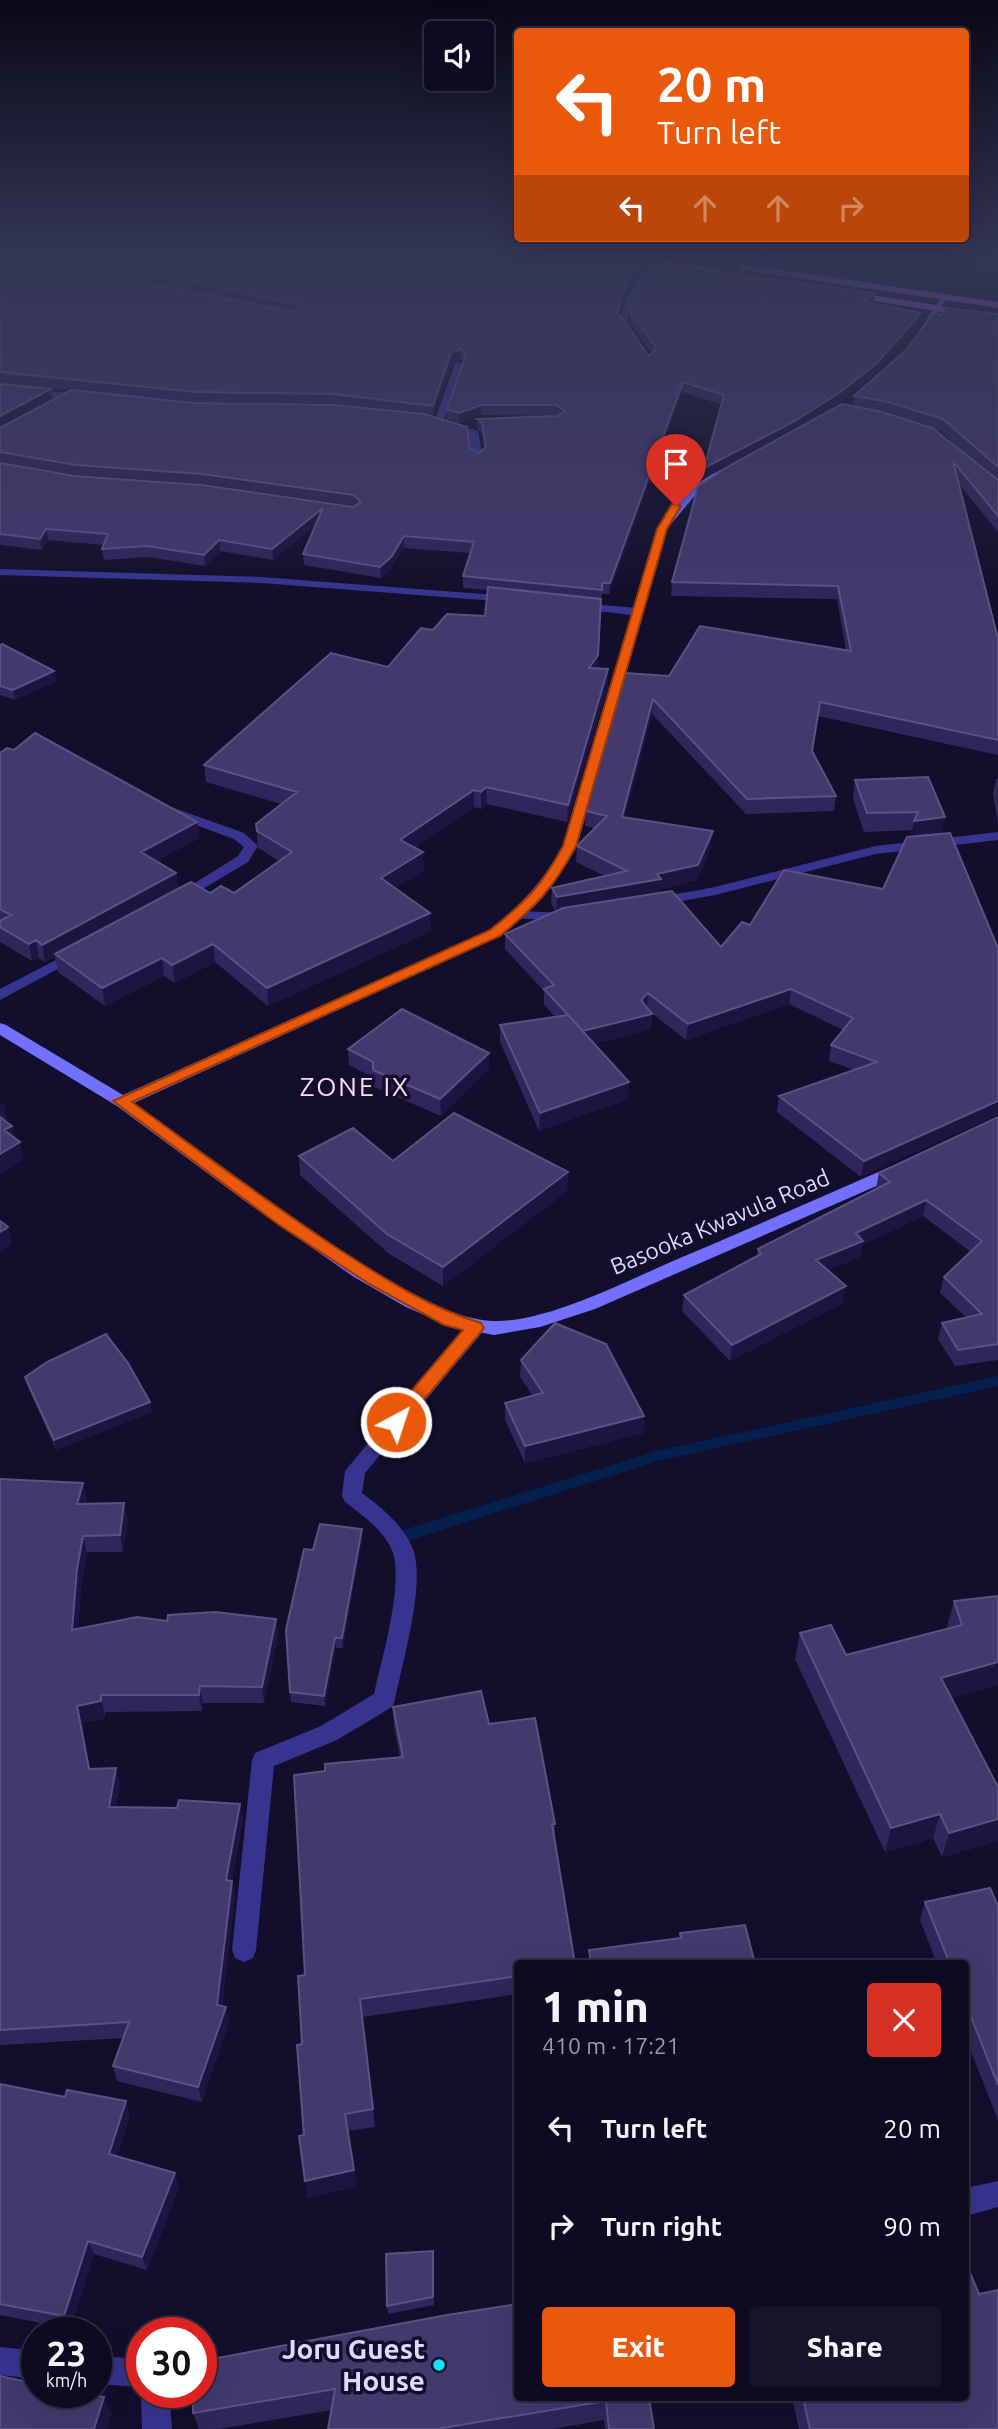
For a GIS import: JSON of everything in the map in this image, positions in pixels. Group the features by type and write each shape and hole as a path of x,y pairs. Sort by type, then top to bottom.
{"street":[{"path":"439,422 457,368"},
{"path":"0,388 93,399"},
{"path":"45,409 68,397"},
{"path":"426,419 474,433 478,458"},
{"path":"462,428 481,421"},
{"path":"121,1101 495,933 520,915 550,883 570,846 662,529 676,506 706,480 748,460"},
{"path":"0,572 261,580 526,601"},
{"path":"568,605 638,612"},
{"path":"160,807 239,836 251,846 243,859 169,905"},
{"path":"635,905 715,891 876,850 998,836"},
{"path":"520,915 556,919 583,914"},
{"path":"0,995 96,943"},
{"name":"Basooka Kwavula Road","path":"0,1028 121,1101 285,1221 376,1281 450,1321 475,1328 513,1325 602,1299 916,1162"},
{"path":"244,1950 263,1760 329,1733 384,1700 405,1592 403,1552 380,1517 352,1496 355,1471 475,1328"},
{"path":"969,2201 998,2193"},
{"path":"0,2361 21,2363"},
{"path":"156,2408 157,2429"}],"building":[{"path":"0,368 446,368 433,406 334,394 195,392 0,372"},
{"path":"461,368 870,368 839,393 795,421 704,468 724,395 683,382 610,583 602,583 602,590 463,576 474,542 404,536 392,556 380,567 303,554 323,508 272,549 219,540 204,555 147,546 102,549 108,534 46,529 40,539 0,534 0,463 75,476 202,485 353,507 361,502 354,495 202,474 76,465 0,452 0,428 71,390 195,403 334,405 424,414 467,427 470,448 479,453 486,447 482,422 477,419 557,416 565,411 557,405 481,405 459,413 447,409"},
{"path":"885,368 998,368 998,467 943,419 888,402 854,396"},
{"path":"0,384 51,389 0,416"},
{"path":"842,404 882,412 932,428 998,480 998,516 953,461 998,639 998,740 820,702 812,751 836,796 747,799 653,699 622,817 713,831 698,865 657,874 661,879 557,897 552,888 627,871 577,846 607,816 586,811 626,673 669,676 700,626 851,651 838,586 672,582 698,487 729,466"},
{"path":"488,587 601,599 598,655 589,668 608,669 568,805 486,787 481,792 474,790 400,840 423,852 381,878 430,913 267,988 213,944 172,965 162,958 102,988 55,954 191,882 210,893 221,886 234,893 292,852 257,831 256,824 297,792 204,765 331,653 388,667 421,628 433,630 447,614 485,616"},
{"path":"2,644 54,671 13,690 0,686"},
{"path":"35,733 197,822 141,852 176,873 42,945 36,940 29,944 0,927 0,921 11,915 0,909 0,753 7,748 14,750"},
{"path":"928,777 945,817 914,821 918,812 867,813 855,780"},
{"path":"950,833 998,948 998,1101 864,1161 779,1096 877,1062 831,1045 853,1018 791,989 688,1024 648,993 641,1000 652,1014 583,1031 544,989 554,985 505,934 563,908 672,891 721,947 742,922 750,925 784,870 883,889 907,837"},
{"path":"402,1009 489,1053 440,1099 373,1070 373,1062 348,1049"},
{"path":"568,1015 629,1082 540,1113 500,1025"},
{"path":"454,1113 568,1172 443,1267 387,1234 299,1156 353,1128 393,1161"},
{"path":"0,1117 12,1126 4,1130 20,1142 0,1154"},
{"path":"998,1117 998,1344 958,1350 942,1323 982,1314 944,1277 982,1241 926,1200 856,1233 863,1241 816,1260 846,1286 732,1345 684,1295 761,1254 758,1249 890,1182 879,1173"},
{"path":"0,1221 8,1227 0,1232"},
{"path":"555,1323 606,1344 644,1416 525,1446 505,1403 543,1393 521,1360"},
{"path":"106,1334 128,1363 150,1402 54,1440 25,1377 47,1362"},
{"path":"0,1479 83,1483 77,1504 124,1503 120,1535 83,1536 77,1569 72,1630 137,1617 167,1621 168,1615 215,1612 276,1619 262,1687 200,1686 199,1695 101,1695 101,1701 77,1706 89,1769 116,1768 109,1807 177,1808 179,1800 240,1804 226,1880 232,1881 217,2005 226,2007 198,2087 113,2066 129,2022 0,2030"},
{"path":"320,1524 362,1529 342,1638 335,1638 324,1696 290,1692 286,1630 304,1549 313,1550"},
{"path":"998,1596 998,1662 941,1678 998,1787 998,1819 949,1833 940,1814 891,1828 800,1633 831,1625 846,1655 962,1625 954,1601"},
{"path":"481,1691 489,1724 535,1718 555,1824 552,1824 574,1960 514,1960 514,1977 360,1999 373,2109 345,2114 354,2170 305,2181 299,2136 304,2135 297,2045 302,2044 298,1976 305,1975 294,1775 325,1771 325,1764 403,1757 393,1707"},
{"path":"990,1888 998,1906 998,2085 969,2012 969,1960 948,1960 925,1902"},
{"path":"745,1925 754,1960 590,1960 589,1950 681,1938 680,1933"},
{"path":"0,2084 65,2097 67,2090 126,2101 109,2154 175,2173 142,2257 88,2241 64,2316 0,2304"},
{"path":"433,2251 433,2297 387,2306 386,2254"},
{"path":"969,2270 979,2294 998,2290 998,2429 810,2429 804,2401 969,2401"},
{"path":"514,2305 514,2401 606,2401 436,2429 328,2429 335,2389 193,2413 193,2408 217,2408 217,2358"},
{"path":"0,2376 21,2381 21,2408 101,2408 94,2429 0,2429"},
{"path":"606,2401 649,2401 654,2429 609,2429"}],"waterway":[{"path":"407,1535 657,1456 998,1381"}],"place":[{"name":"Joru Guest House","path":"439,2365"}],"district":[{"name":"ZONE IX","path":"355,1087"}],"route":[{"path":"396,1422 475,1328 450,1321 376,1281 285,1221 121,1101 495,933 532,903 550,883 570,846 662,529 676,506"}]}
